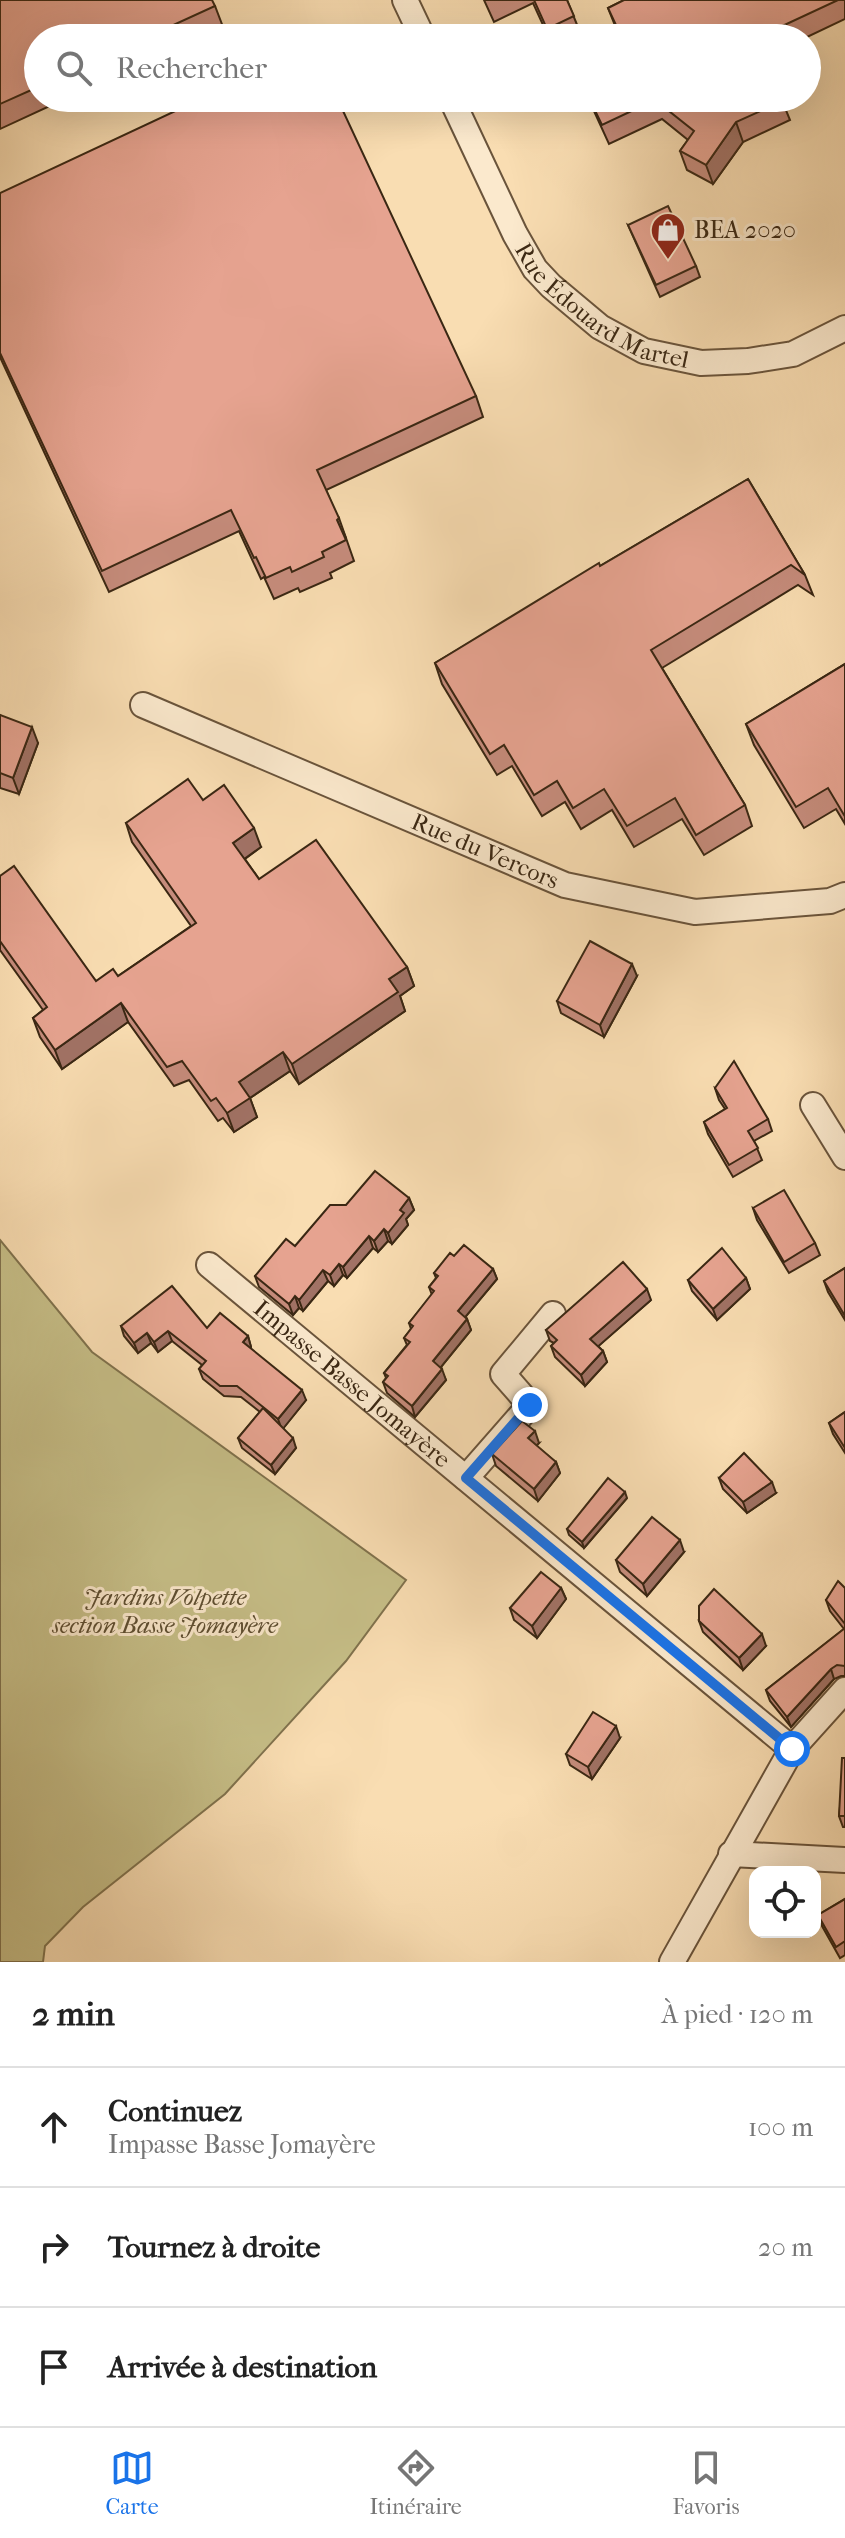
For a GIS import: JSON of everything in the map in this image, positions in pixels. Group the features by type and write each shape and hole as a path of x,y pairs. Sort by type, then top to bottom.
{"street":[{"path":"405,0 416,24"},
{"name":"Rue Édouard Martel","path":"458,112 515,234 535,269 600,327 644,351 701,363 748,361 793,354 845,328"},
{"name":"Rue du Vercors","path":"143,705 565,885 695,912 830,901 845,895"},
{"path":"813,1105 845,1157"},
{"name":"Impasse Basse Jomayère","path":"209,1265 792,1749"},
{"path":"466,1478 530,1405 503,1374 553,1314"},
{"path":"672,1962 792,1749 845,1690"},
{"path":"731,1854 845,1860"}],"green space":[{"name":"Jardins Volpette section Basse Jomayère","path":"0,1240 92,1352 406,1580 346,1661 225,1794 83,1907 45,1946 43,1962 0,1962"}],"building":[{"path":"0,0 212,0 215,6 176,24 24,24 24,93 0,104"},
{"path":"534,0 567,0 574,16 557,24 545,24"},
{"path":"624,0 838,0 787,24 615,24 608,8"},
{"path":"173,112 344,112 476,396 317,470 346,540 322,552 324,557 292,572 290,567 266,578 231,510 102,571 0,353 0,193"},
{"path":"596,112 630,112 602,125"},
{"path":"670,112 758,112 736,122 706,165 680,151 694,131"},
{"name":"BEA 2020","path":"668,206 696,266 656,285 628,225"},
{"path":"748,479 805,575 791,565 651,650 745,805 696,835 675,798 627,826 604,789 573,808 557,781 534,795 504,745 490,754 435,663 599,563 600,566"},
{"path":"845,664 845,814 828,788 796,807 746,724"},
{"path":"0,715 32,727 13,778 0,773"},
{"path":"188,779 203,800 224,785 254,828 233,843 259,879 316,840 407,967 389,979 398,992 292,1064 283,1052 239,1082 250,1098 227,1113 216,1098 211,1101 182,1061 167,1067 121,1003 55,1050 33,1018 47,1007 0,941 0,876 14,866 96,981 113,969 118,976 196,923 126,823"},
{"path":"590,941 632,964 600,1025 557,1001"},
{"path":"734,1061 768,1119 748,1131 758,1148 729,1165 704,1122 727,1108 715,1088"},
{"path":"375,1171 409,1198 400,1210 404,1213 388,1233 384,1229 374,1241 369,1236 343,1267 339,1264 330,1275 323,1270 299,1300 295,1296 289,1304 255,1276 286,1239 295,1246 330,1205 346,1205"},
{"path":"784,1190 815,1243 784,1262 753,1208"},
{"path":"464,1245 493,1269 458,1311 467,1319 433,1361 442,1369 412,1406 383,1382 388,1376 384,1373 410,1342 404,1338 413,1326 409,1323 434,1291 429,1287 438,1276 434,1273 450,1253 454,1256"},
{"path":"722,1248 746,1278 713,1309 688,1280"},
{"path":"623,1262 647,1289 590,1339 603,1351 581,1375 551,1346 557,1340 546,1330"},
{"path":"845,1268 845,1316 824,1281"},
{"path":"172,1286 207,1328 220,1313 248,1336 243,1342 302,1390 278,1419 237,1386 220,1386 199,1369 206,1361 168,1331 154,1342 147,1333 134,1343 121,1326"},
{"path":"263,1408 293,1438 271,1465 238,1438"},
{"path":"845,1412 845,1448 829,1423"},
{"path":"522,1421 535,1431 528,1438 556,1462 534,1489 492,1454"},
{"path":"744,1453 772,1482 743,1502 719,1478"},
{"path":"608,1478 625,1492 582,1542 567,1529"},
{"path":"652,1517 680,1540 643,1584 616,1560"},
{"path":"541,1572 561,1588 532,1626 510,1608"},
{"path":"838,1581 845,1588 845,1624 826,1600"},
{"path":"714,1589 762,1634 739,1658 699,1621 699,1606"},
{"path":"845,1628 845,1666 837,1665 831,1669 787,1717 766,1690"},
{"path":"593,1712 616,1726 588,1767 566,1754"},
{"path":"842,1758 845,1758 845,1816 839,1816"},
{"path":"845,1899 845,1941 836,1947 821,1920 821,1913"}],"place":[{"name":"BEA 2020","path":"668,261"}],"route":[{"path":"530,1405 466,1478 792,1749"}]}
